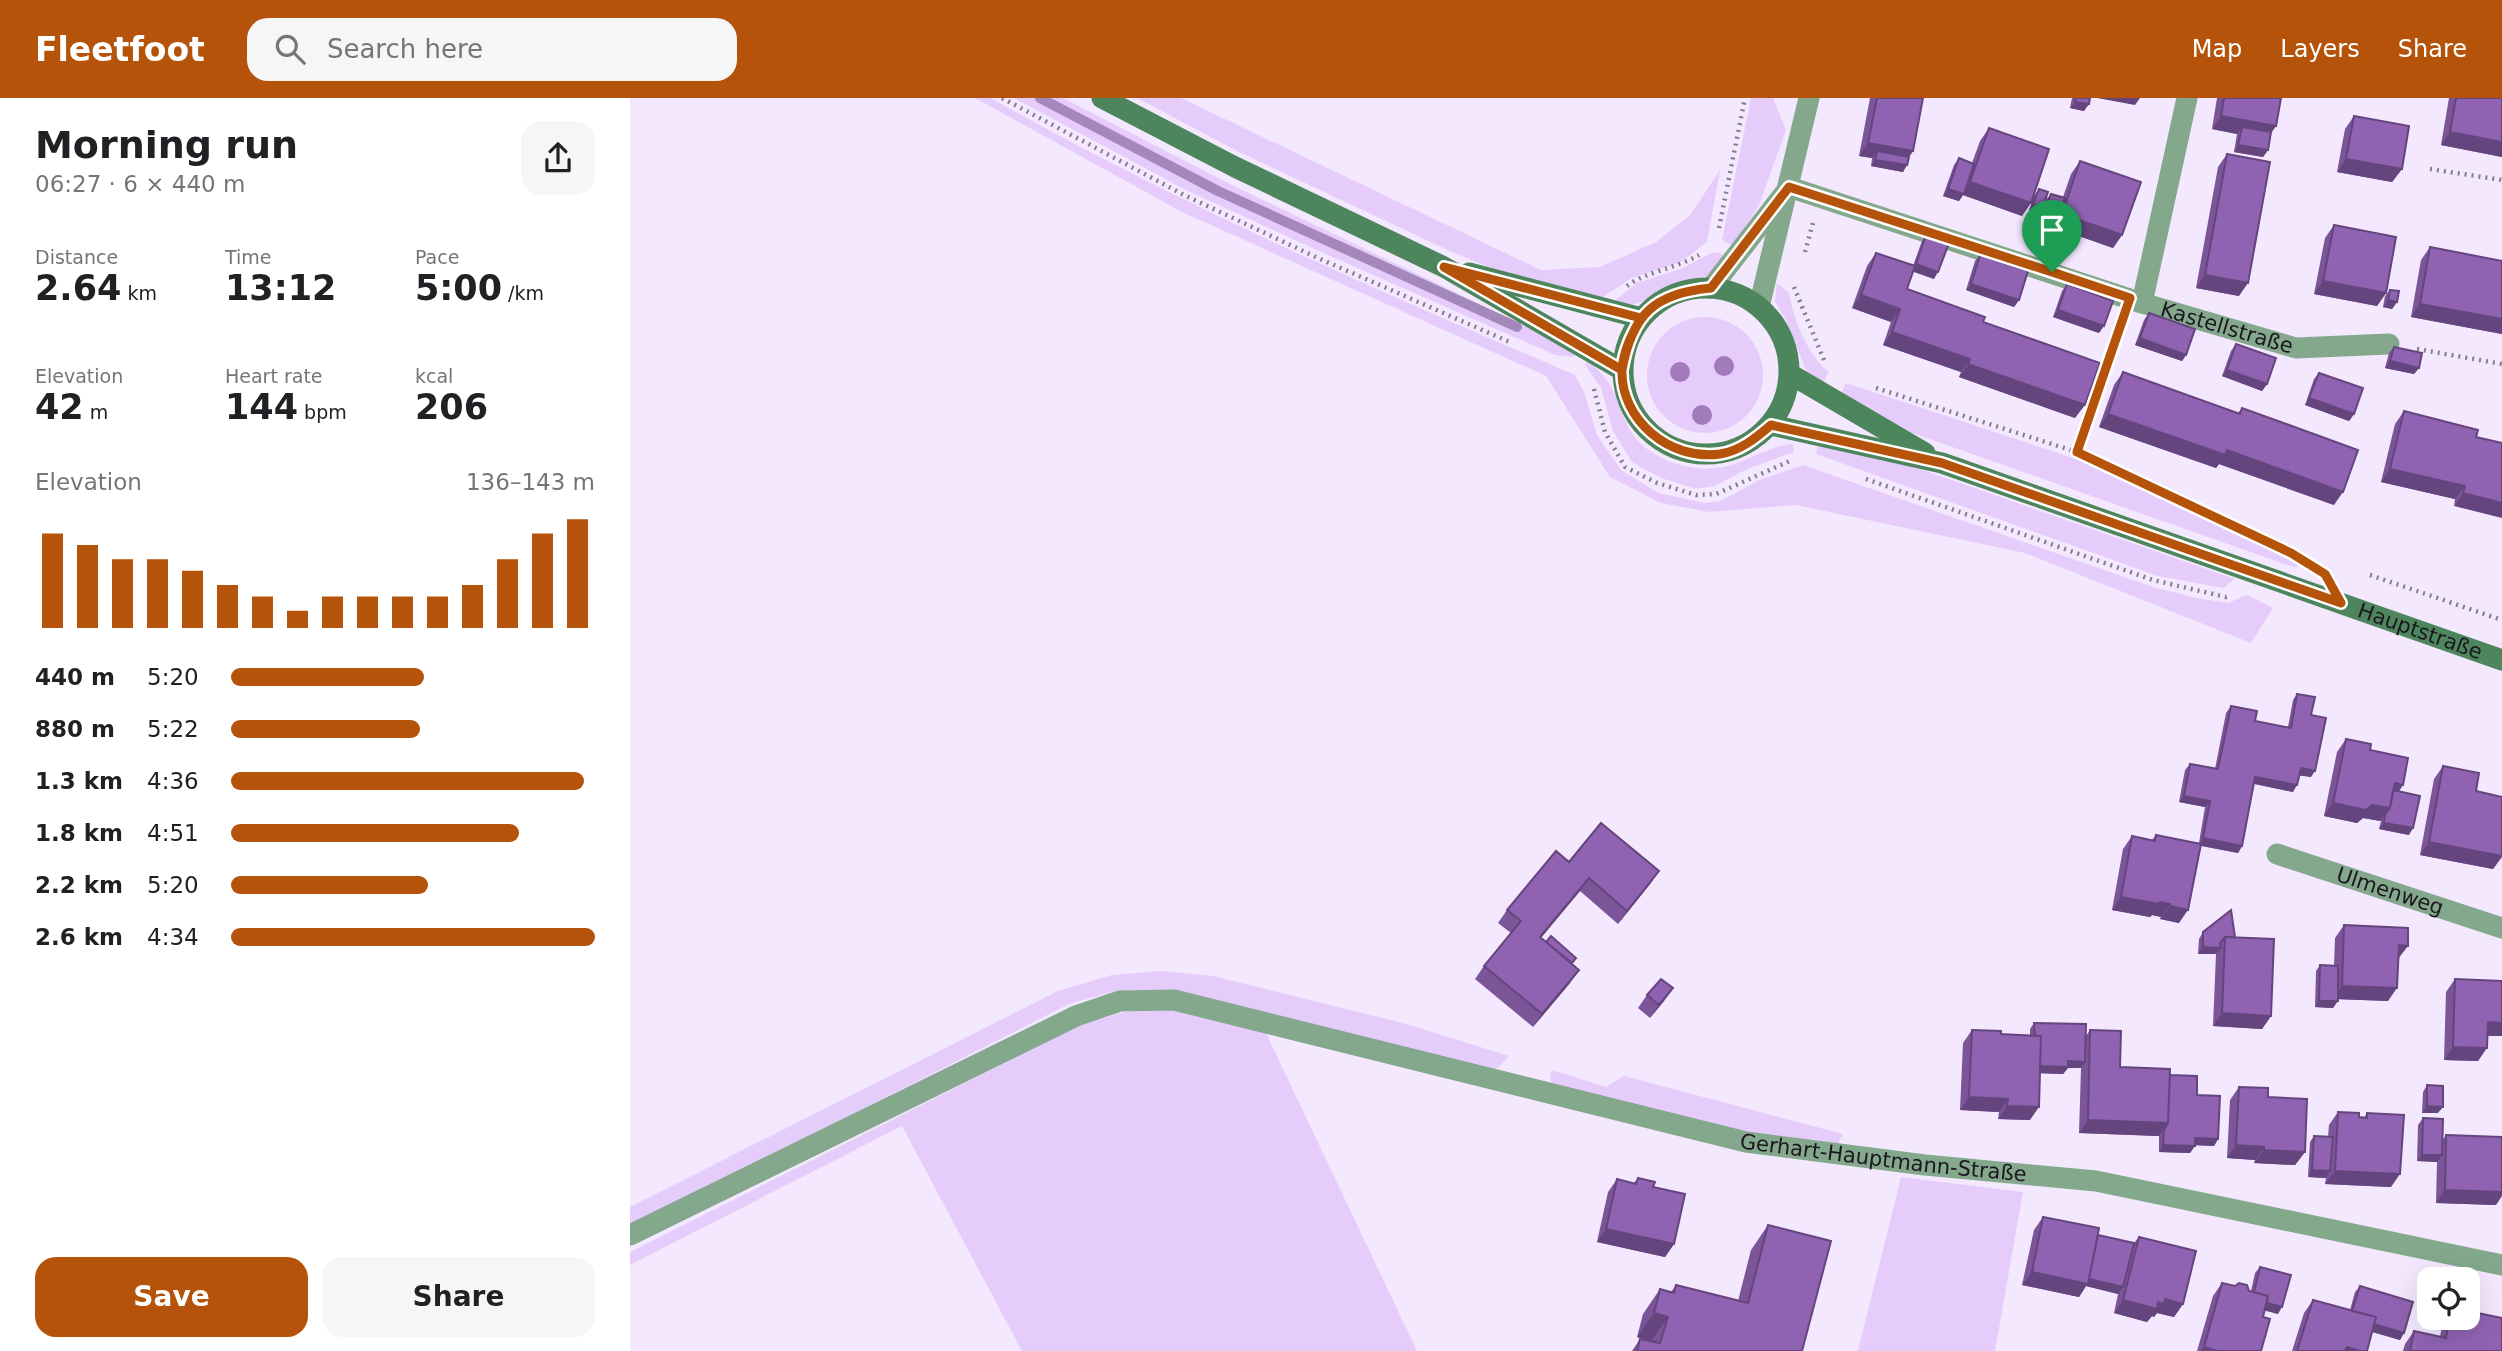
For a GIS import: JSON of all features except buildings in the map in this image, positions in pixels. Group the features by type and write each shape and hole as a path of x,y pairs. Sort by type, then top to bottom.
{"main road":[{"path":"1102,98 1235,167 1444,267 1622,370"},
{"path":"1444,267 1641,318"},
{"path":"1711,288 1742,297 1759,307 1782,337 1787,348 1790,374 1785,399 1771,425 1749,444 1721,454 1691,454 1664,444 1641,424 1627,399 1622,370 1627,343 1641,318 1661,300 1685,290 1711,288"},
{"name":"Hauptstraße","path":"1790,374 1942,463"},
{"name":"Hauptstraße","path":"1771,425 1942,463 2502,660"}],"street":[{"path":"1759,307 1809,98"},
{"path":"2136,300 2187,98"},
{"path":"1711,288 1789,187"},
{"name":"Kastellstraße","path":"1789,187 2136,300 2295,348 2389,344"},
{"name":"Ulmenweg","path":"2277,854 2502,929"},
{"name":"Gerhart-Hauptmann-Straße","path":"630,1236 1076,1016 1121,1000 1174,1000 1746,1142 1924,1165 2096,1181 2502,1265"}],"path":[{"path":"1002,98 1184,195 1318,258 1514,344"},
{"path":"1736,257 1715,246 1745,98"},
{"path":"2430,169 2502,180"},
{"path":"1768,273 1790,282 1795,289 1825,362"},
{"path":"2077,452 2136,300"},
{"path":"2389,344 2502,364"},
{"path":"1586,379 1595,390 1605,432 1625,467 1657,483 1696,495 1716,494 1801,456"},
{"path":"1875,388 2077,452 2291,553"},
{"path":"1853,474 2153,580 2226,597 2237,592"},
{"path":"2370,575 2502,620"}],"shaded area":[{"path":"975,98 991,98 1134,174 1279,245 1575,375 1584,392 1597,435 1621,470 1658,493 1705,503 1721,501 1757,481 1803,465 2153,587 2228,603 2247,595 2273,608 2251,643 2025,553 1796,505 1709,512 1661,503 1610,477 1546,376 1182,212"},
{"path":"1014,98 1063,98 1232,185 1519,323 1577,354 1572,357 1555,355 1321,252 1186,190"},
{"path":"1137,98 1181,98 1541,270 1600,267 1656,242 1691,214 1720,170 1707,242 1681,262 1632,278 1598,300 1529,283 1452,252 1239,152"},
{"path":"1751,98 1773,98 1786,130 1759,205 1733,246 1722,240"},
{"path":"1718,252 1723,255 1721,263 1709,276 1680,283 1639,303 1631,305 1613,302 1637,283 1683,268"},
{"path":"1777,283 1789,293 1794,314 1808,347 1829,372 1821,386 1807,373 1787,322 1775,302"},
{"path":"1705,317 1727,322 1746,334 1758,353 1763,375 1758,397 1746,416 1727,428 1705,433 1683,428 1664,416 1652,397 1647,375 1652,353 1664,334 1683,322"},
{"path":"1588,359 1610,384 1633,435 1647,449 1668,461 1704,469 1728,466 1784,445 1793,444 1794,452 1747,469 1715,486 1696,489 1661,478 1632,462 1613,431 1601,388 1585,365"},
{"path":"1846,383 2076,459 2300,563 2296,568 1904,430 1839,398"},
{"path":"1819,441 1871,452 2235,579 2223,588 2158,576 1816,454"},
{"path":"1161,971 1213,976 1403,1023 1509,1056 1498,1068 1489,1070 1175,990 1116,991 1069,1004 630,1227 630,1207 1058,991 1112,975"},
{"path":"1172,1010 1266,1033 1417,1351 1022,1351 902,1126 630,1265 630,1252 1078,1026 1124,1012"},
{"path":"1552,1070 1606,1087 1624,1076 1843,1134 1835,1149 1747,1135 1552,1085"},
{"path":"1901,1177 2023,1192 1995,1351 1858,1351"}],"waterway":[{"path":"1040,98 1218,191 1517,327"}],"route":[{"path":"2052,272 1821,195 1789,187 1711,288 1685,290 1661,300 1641,318 1627,343 1622,370 1444,267 1641,318 1627,343 1622,370 1627,399 1641,424 1664,444 1691,454 1721,454 1749,444 1771,425 1942,463 2341,603 2325,574 2291,553 2077,452 2130,298 2052,272"}]}
